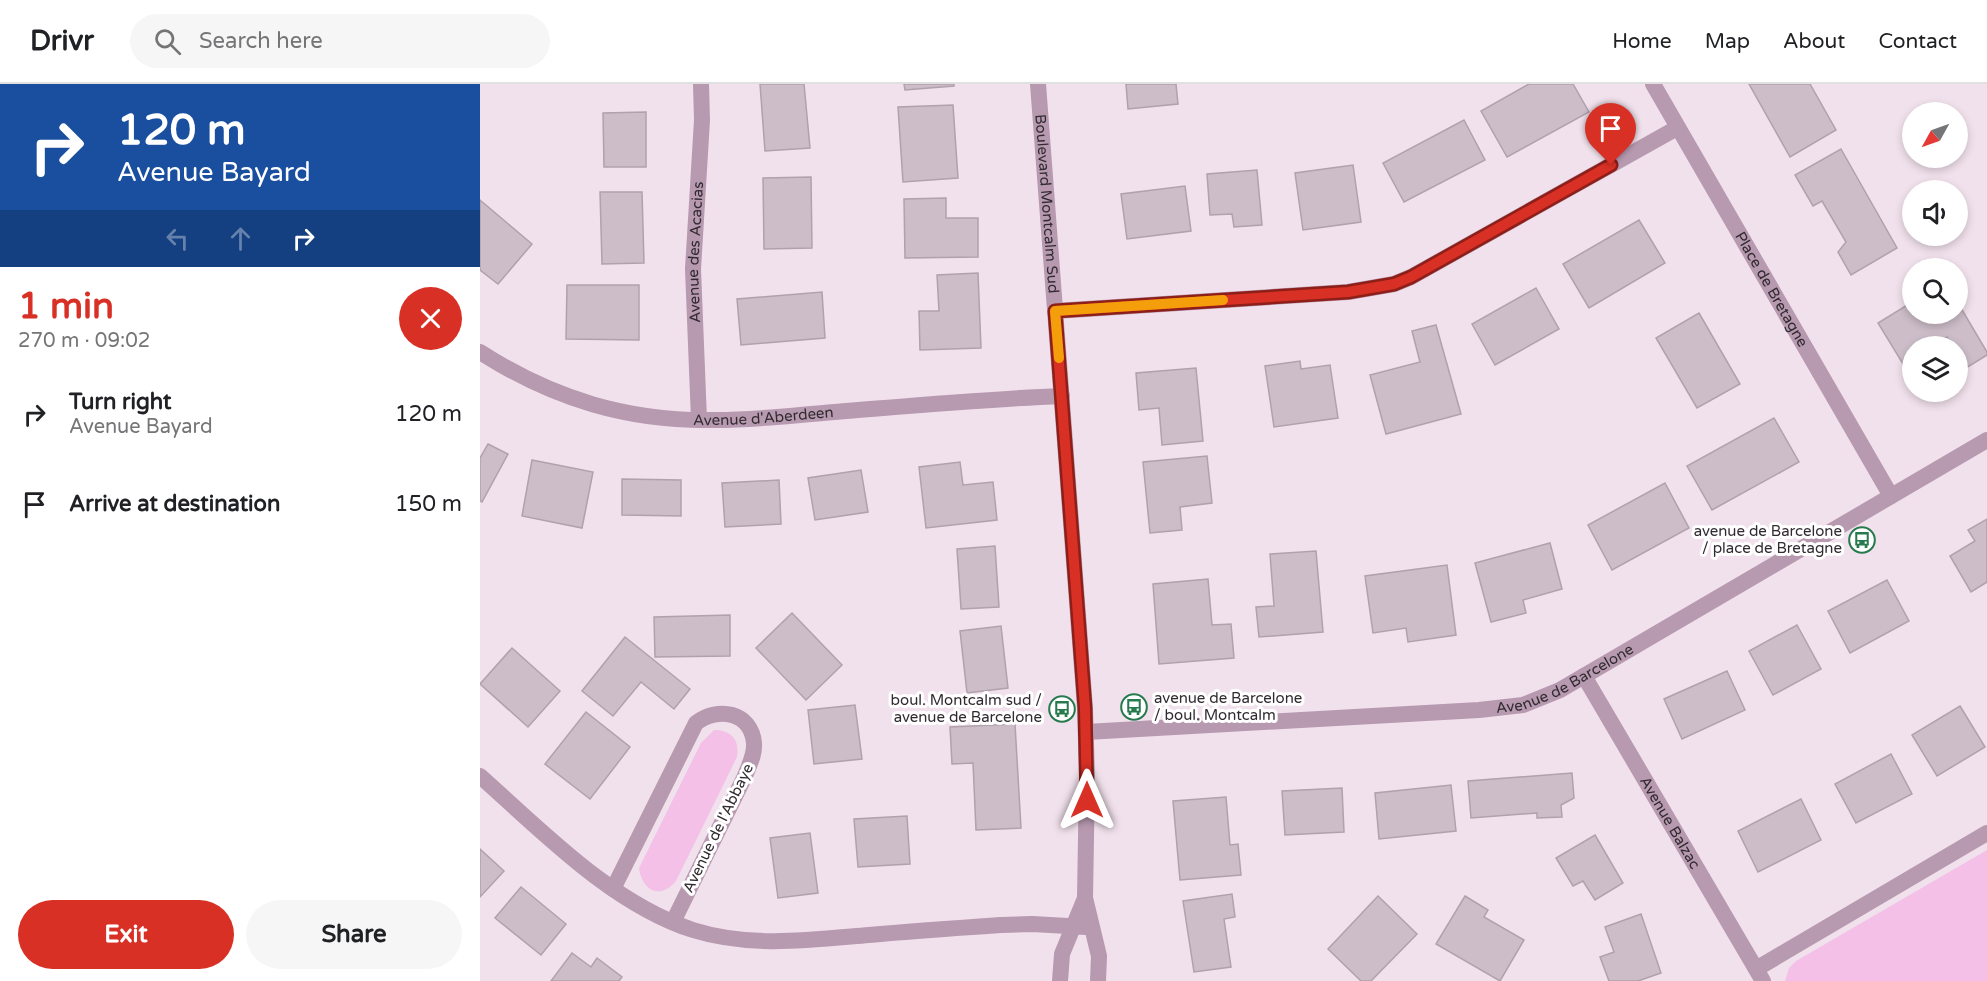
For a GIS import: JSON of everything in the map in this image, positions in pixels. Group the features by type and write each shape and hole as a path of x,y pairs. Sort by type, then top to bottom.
{"street":[{"name":"Avenue des Acacias","path":"699,420 693,269 702,120 701,84"},
{"name":"Boulevard Montcalm Sud","path":"1038,84 1086,732 1085,898 1099,956 1098,981"},
{"name":"Place de Bretagne","path":"1653,84 1891,496"},
{"path":"1055,311 1348,292 1394,284 1411,277 1677,128"},
{"name":"Avenue d'Aberdeen","path":"480,352 526,379 583,402 634,414 699,420 1062,396"},
{"name":"Avenue de Barcelone","path":"1086,732 1505,708 1542,699 1987,440"},
{"name":"Avenue Balzac","path":"1584,676 1760,975 1987,833"},
{"name":"Avenue de l'Abbaye","path":"613,889 696,723 705,716 717,713 737,717 746,723 752,732 754,752 745,776 673,922"},
{"path":"480,776 577,861 613,889 673,922 715,936 760,942 1001,925 1032,924 1093,928"},
{"name":"Boulevard Montcalm Sud","path":"1060,981 1062,954 1085,898"}],"shaded area":[{"path":"714,730 720,730 733,737 738,751 737,757 676,881 664,890 653,890 644,882 639,868 701,743"},
{"path":"1987,850 1987,981 1785,981 1789,968 1796,961"}],"building":[{"path":"760,84 804,84 810,148 765,151"},
{"path":"904,84 954,84 954,86 905,90"},
{"path":"1126,84 1176,84 1178,104 1128,109"},
{"path":"1529,84 1573,84 1589,112 1507,157 1481,111"},
{"path":"1749,84 1810,84 1836,130 1790,157"},
{"path":"953,105 958,178 903,182 898,107"},
{"path":"646,112 646,167 604,167 603,113"},
{"path":"1464,120 1485,160 1404,202 1383,163"},
{"path":"1841,149 1897,248 1851,275 1838,252 1846,242 1822,201 1813,206 1795,175"},
{"path":"1353,165 1361,222 1303,230 1295,173"},
{"path":"1257,170 1262,225 1234,227 1232,214 1210,215 1207,174"},
{"path":"811,177 812,248 764,249 763,178"},
{"path":"1185,186 1191,231 1127,239 1121,194"},
{"path":"600,192 642,192 644,263 602,264"},
{"path":"946,198 946,218 978,218 978,257 905,258 904,199"},
{"path":"480,200 532,244 498,284 480,270"},
{"path":"1639,220 1665,263 1589,308 1563,264"},
{"path":"978,273 981,348 920,350 919,311 939,311 937,275"},
{"path":"567,285 639,285 639,340 566,339"},
{"path":"1536,288 1559,329 1495,365 1472,324"},
{"path":"822,292 825,338 741,345 737,299"},
{"path":"1902,308 1902,324 1968,324 1968,320 1987,355 1968,367 1968,336 1902,336 1902,362 1878,323"},
{"path":"1699,313 1740,384 1697,408 1656,338"},
{"path":"1436,325 1461,414 1386,434 1370,375 1420,362 1412,331"},
{"path":"1300,361 1301,369 1330,365 1338,418 1274,427 1265,366"},
{"path":"1196,368 1203,441 1162,445 1159,408 1139,410 1136,373"},
{"path":"1774,418 1799,462 1712,510 1687,466"},
{"path":"488,444 508,454 482,502 480,501 480,458"},
{"path":"1207,456 1212,503 1180,507 1182,530 1150,533 1143,462"},
{"path":"532,460 593,472 582,528 522,516"},
{"path":"960,462 963,485 993,482 997,520 926,528 919,467"},
{"path":"861,470 868,512 815,520 808,478"},
{"path":"622,479 681,480 681,516 622,515"},
{"path":"779,480 781,524 725,527 722,483"},
{"path":"1665,483 1689,528 1612,570 1588,525"},
{"path":"1987,519 1987,582 1971,592 1950,556 1975,541 1968,530"},
{"path":"1550,543 1562,589 1523,600 1526,613 1491,622 1475,563"},
{"path":"995,546 999,607 961,609 957,549"},
{"path":"1316,551 1323,632 1259,637 1256,607 1274,606 1270,554"},
{"path":"1447,565 1456,635 1408,642 1406,628 1373,633 1365,576"},
{"path":"1208,579 1212,625 1231,624 1234,658 1159,664 1153,584"},
{"path":"1887,580 1909,621 1850,653 1828,611"},
{"path":"792,613 842,665 806,700 756,648"},
{"path":"730,615 730,656 655,657 654,617"},
{"path":"1797,625 1821,669 1773,695 1749,651"},
{"path":"1001,626 1008,688 967,693 960,631"},
{"path":"625,637 690,689 674,709 641,682 613,716 582,691"},
{"path":"512,648 560,691 528,727 480,684"},
{"path":"1727,671 1745,710 1682,739 1664,699"},
{"path":"855,705 862,759 814,764 808,710"},
{"path":"1960,706 1985,747 1937,776 1912,735"},
{"path":"586,712 630,747 590,799 545,764"},
{"path":"1015,724 1021,828 976,830 973,763 952,764 950,727"},
{"path":"1891,754 1912,794 1856,823 1835,784"},
{"path":"1572,773 1574,798 1561,805 1562,817 1537,818 1537,813 1471,818 1468,781"},
{"path":"1451,785 1456,831 1379,839 1375,793"},
{"path":"1342,788 1344,832 1285,835 1282,791"},
{"path":"1226,797 1230,845 1238,844 1241,875 1180,880 1173,801"},
{"path":"1801,799 1821,840 1758,872 1738,831"},
{"path":"907,816 910,864 858,867 854,819"},
{"path":"810,833 818,893 778,898 770,838"},
{"path":"1595,835 1623,883 1595,900 1583,881 1573,886 1556,858"},
{"path":"480,849 504,871 480,897"},
{"path":"521,887 566,924 541,955 495,918"},
{"path":"1232,894 1235,917 1224,919 1231,967 1194,972 1183,901"},
{"path":"1378,896 1417,934 1371,981 1361,981 1328,949"},
{"path":"1465,896 1488,910 1484,917 1524,940 1500,981 1436,944"},
{"path":"1641,914 1661,973 1638,981 1609,981 1600,957 1614,952 1605,927"},
{"path":"572,953 591,967 597,958 622,977 619,981 551,981"}],"slow traffic":[{"path":"1059,358 1055,311 1223,300"}],"place":[{"name":"avenue de Barcelone / place de Bretagne","path":"1862,540"},
{"name":"avenue de Barcelone / boul. Montcalm","path":"1134,707"},
{"name":"boul. Montcalm sud / avenue de Barcelone","path":"1062,709"}],"route":[{"path":"1087,800 1085,708 1055,311 1348,292 1394,284 1411,277 1611,165"}]}
